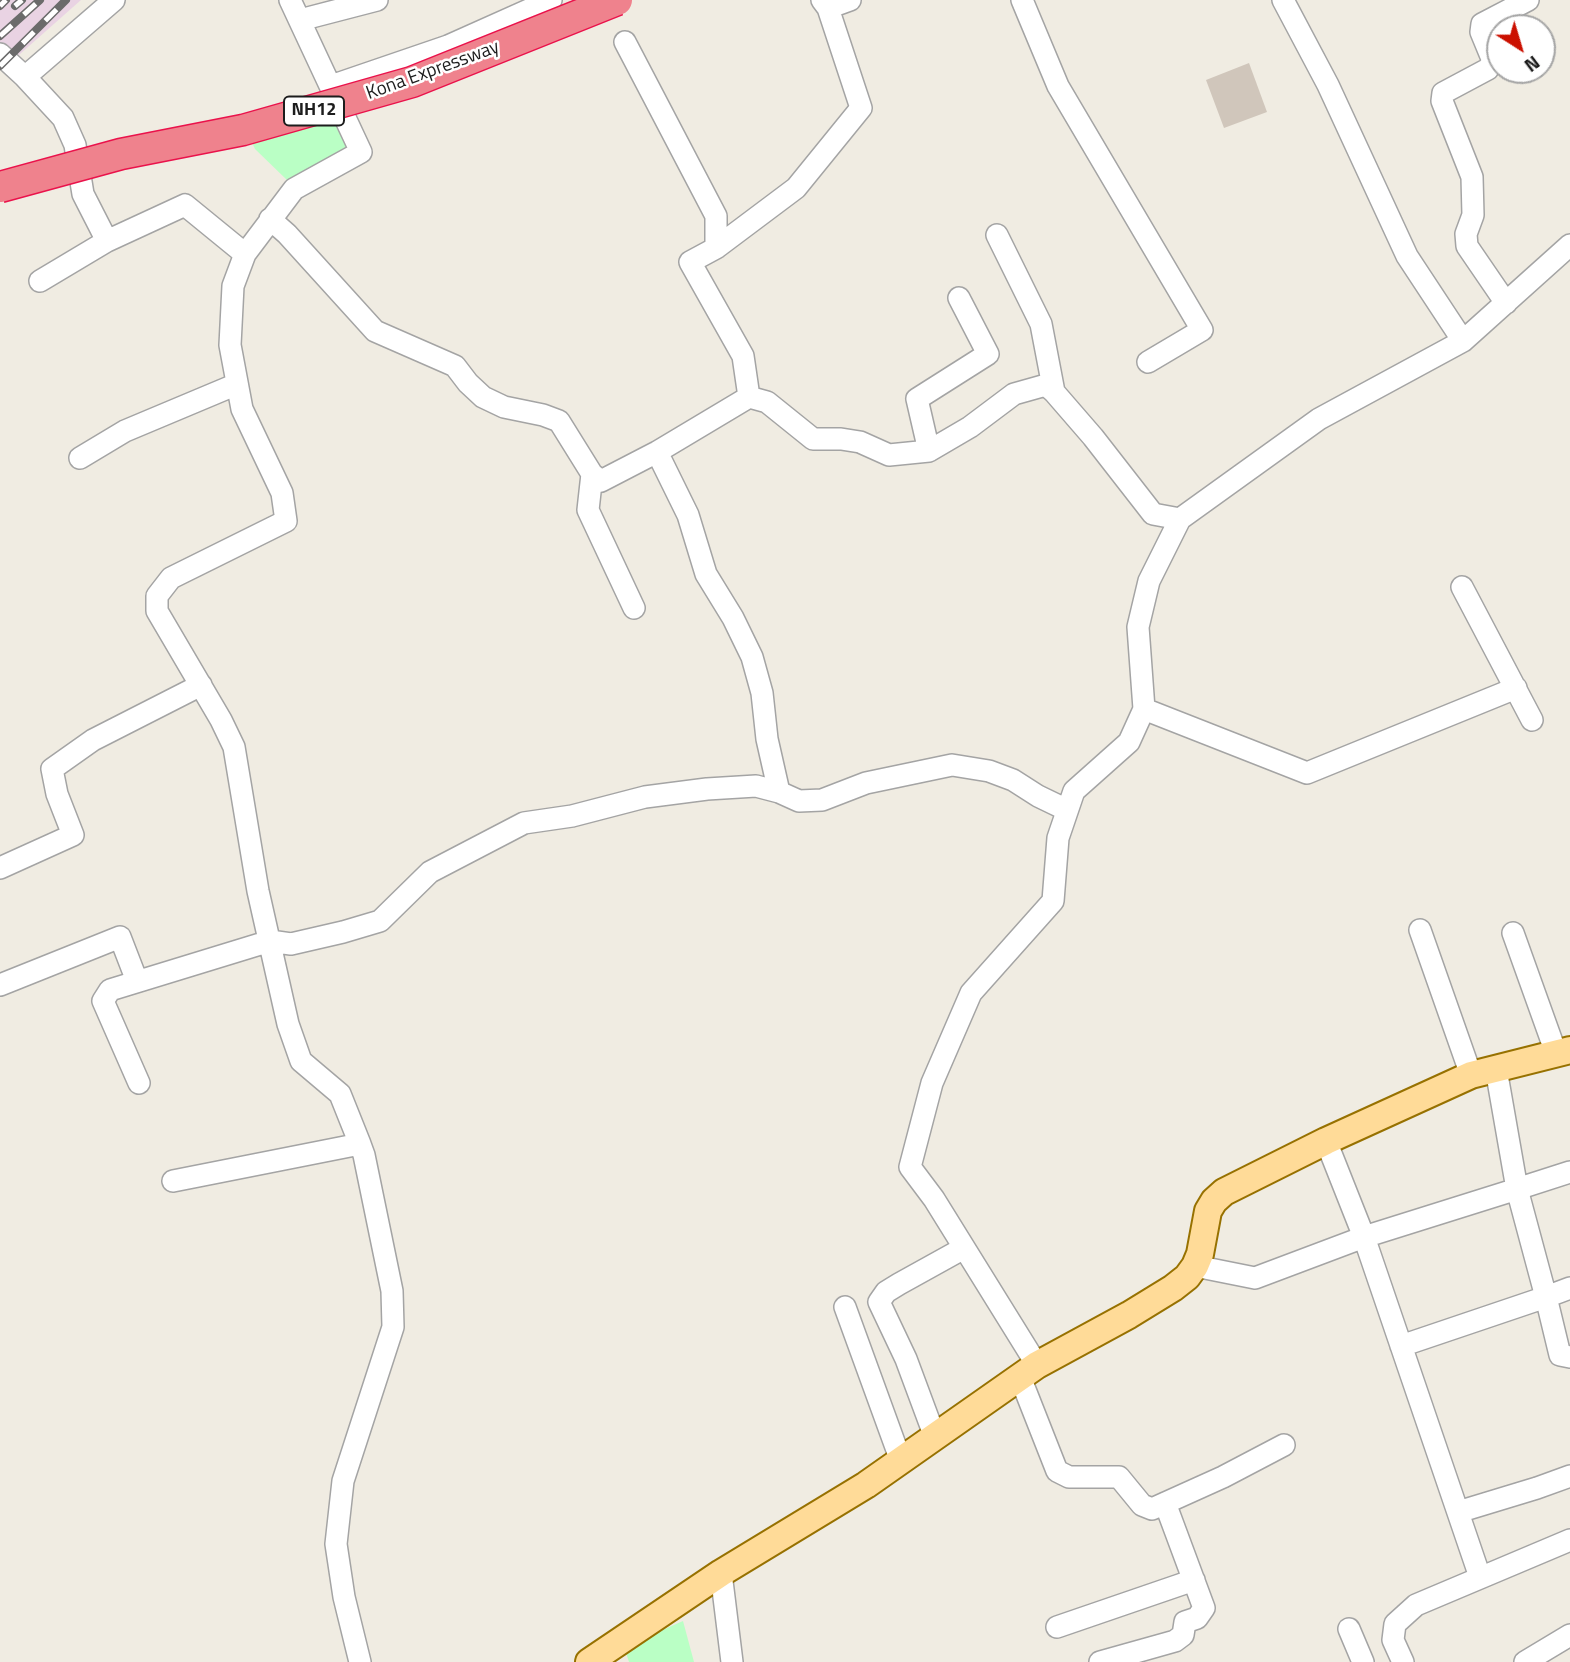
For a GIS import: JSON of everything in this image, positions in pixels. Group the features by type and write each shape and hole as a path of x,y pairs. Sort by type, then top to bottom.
{"highway":[{"name":"Kona Expressway","path":"0,187 121,154 243,130 412,82 617,0"}],"main road":[{"path":"589,1662 721,1573 866,1485 1028,1371 1151,1302 1187,1277 1200,1254 1208,1211 1224,1192 1326,1141 1471,1075 1563,1051"}],"street":[{"path":"25,77 114,0"},
{"path":"290,0 361,152 294,189 245,254 233,286 230,345 242,410 282,493 286,521 171,578 157,596 157,611 234,747 258,891 288,1024 301,1062 340,1094 360,1144 392,1292 393,1327 343,1481 336,1544 344,1597 360,1662"},
{"path":"300,20 377,0"},
{"path":"331,86 448,46 551,0"},
{"path":"749,397 743,356 690,262 716,248 796,188 861,108 825,4 850,0"},
{"path":"1022,0 1058,86 1202,330 1148,362"},
{"path":"1283,0 1328,85 1407,256 1463,341"},
{"path":"1506,303 1467,246 1465,234 1473,215 1472,177 1442,101 1443,93 1488,69 1493,61 1481,32 1482,24 1528,0"},
{"path":"625,42 716,216 716,248"},
{"path":"0,54 63,118 75,145 83,194 107,241"},
{"path":"40,281 107,241 185,205 245,254"},
{"path":"270,219 287,233 375,331 455,366 483,397 503,407 559,421 592,474 601,481 657,452 749,397 767,402 813,439 860,442 889,455 929,451 970,427 1014,394 1046,385 1054,391 1153,514 1180,519"},
{"path":"997,235 1041,324 1054,391"},
{"path":"1284,1445 1223,1477 1152,1509 1142,1504 1119,1477 1069,1477 1057,1471 1028,1371 964,1248 934,1199 910,1167 932,1083 971,993 1053,901 1058,838 1074,790 1129,742 1144,709 1138,627 1150,581 1180,519 1319,419 1463,341 1570,245"},
{"path":"929,451 918,399 988,354 959,299"},
{"path":"80,457 125,430 237,384"},
{"path":"657,452 688,515 706,574 733,618 752,657 762,693 767,739 779,792"},
{"path":"592,474 588,510 634,608"},
{"path":"1462,587 1532,720"},
{"path":"0,868 72,835 57,794 52,769 93,740 201,685"},
{"path":"1144,709 1307,773 1516,688"},
{"path":"139,1083 103,1001 110,990 270,941 291,944 380,920 430,872 524,823 572,816 645,797 707,789 756,786 799,801 822,800 866,783 952,765 989,771 1013,780 1067,810"},
{"path":"1420,930 1471,1075"},
{"path":"1513,933 1563,1051"},
{"path":"0,985 120,937 137,981"},
{"path":"1496,1069 1517,1189 1560,1355 1570,1357"},
{"path":"1326,1141 1364,1237 1480,1577"},
{"path":"173,1181 360,1144"},
{"path":"1195,1266 1255,1278 1364,1237 1570,1172"},
{"path":"935,1437 906,1359 879,1303 886,1292 964,1248"},
{"path":"1401,1346 1570,1289"},
{"path":"845,1307 901,1461"},
{"path":"1458,1513 1570,1476"},
{"path":"1100,1662 1175,1641 1183,1635 1185,1622 1197,1618 1204,1608 1165,1503"},
{"path":"1403,1662 1393,1640 1395,1624 1416,1605 1570,1540"},
{"path":"721,1573 732,1662"},
{"path":"1057,1627 1194,1580"},
{"path":"1349,1629 1363,1662"},
{"path":"1525,1662 1570,1635"}],"shaded area":[{"path":"0,0 81,0 11,62 0,49"}],"green space":[{"path":"334,109 342,127 346,147 288,181 255,149 247,132"},
{"path":"683,1621 694,1662 629,1662 624,1647"}],"building":[{"path":"1249,63 1267,112 1224,128 1206,80"}],"railway":[{"path":"0,6 6,0"},
{"path":"15,6 22,0"},
{"path":"0,36 40,0"},
{"path":"0,66 66,0"}]}
